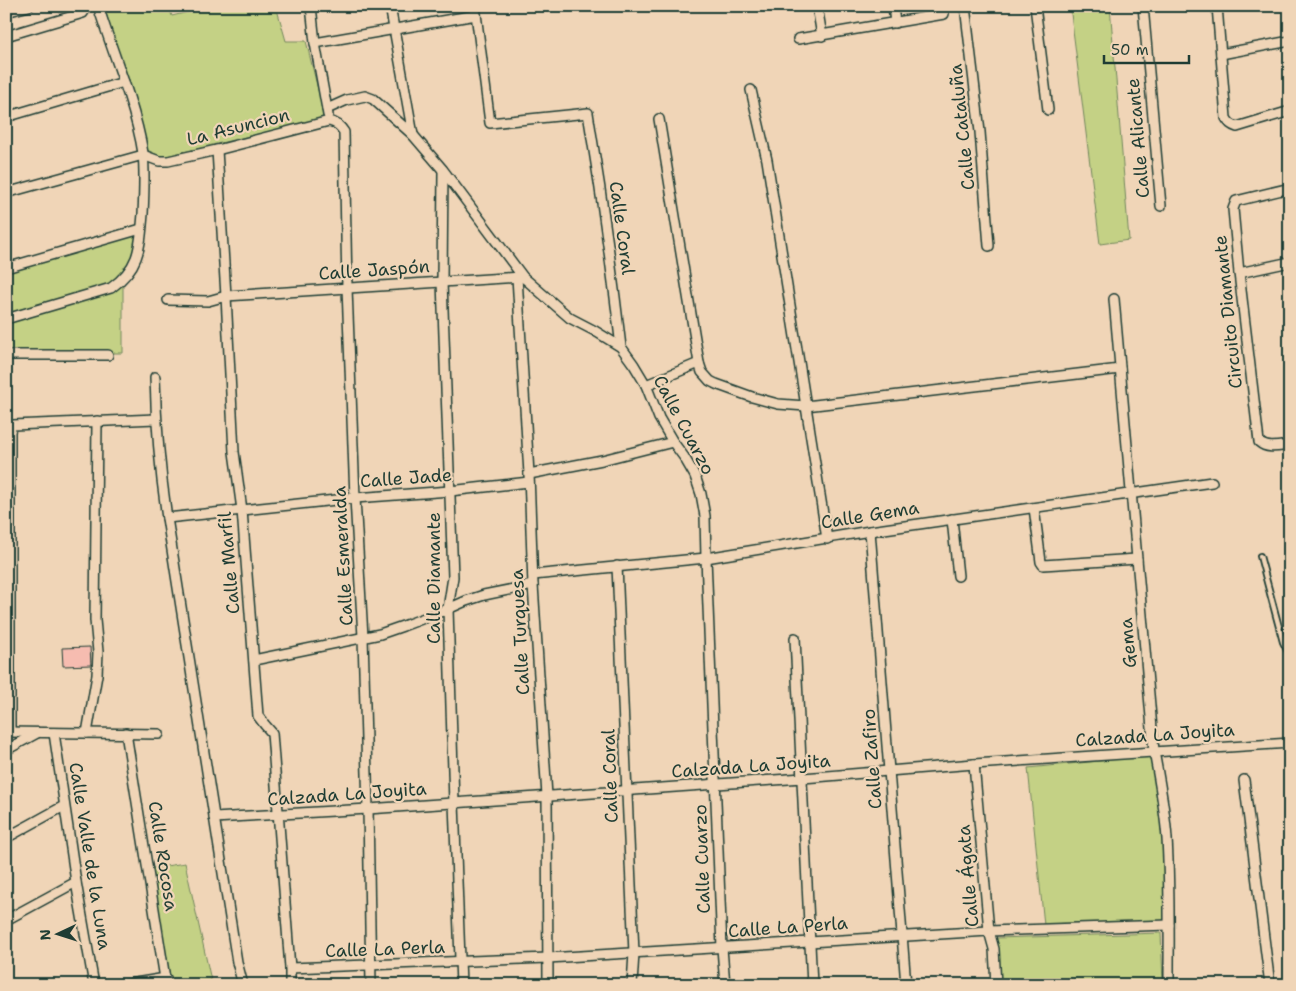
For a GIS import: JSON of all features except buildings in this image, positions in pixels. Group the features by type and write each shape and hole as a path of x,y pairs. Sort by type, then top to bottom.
{"street":[{"path":"6,12 29,6"},
{"path":"6,36 83,13 87,6"},
{"path":"6,319 111,288 128,273 140,247 144,196 143,155 138,127 98,6"},
{"path":"311,6 329,121"},
{"path":"390,6 413,135"},
{"path":"817,6 822,36"},
{"path":"892,6 895,23"},
{"name":"Calle Cataluña","path":"965,6 980,132 989,246"},
{"path":"1035,6 1048,110"},
{"name":"Calle Alicante","path":"1143,6 1161,206"},
{"path":"1217,6 1226,118 1230,124 1237,127 1290,111"},
{"path":"316,43 394,30 475,11"},
{"name":"Calle Coral","path":"475,11 490,123 588,113 601,191 621,347"},
{"path":"798,39 944,14"},
{"path":"1221,54 1290,40"},
{"path":"6,117 124,82"},
{"path":"751,90 767,160 827,538"},
{"name":"Calle Cuarzo","path":"327,109 348,100 364,96 373,100 413,135 443,170 520,277 570,318 621,347 646,386 659,418 672,442 684,457 702,494 705,516 724,985"},
{"path":"659,119 699,363 702,372 710,381 752,397 778,404 806,406 1120,369"},
{"name":"La Asuncion","path":"143,155 168,161 329,121"},
{"name":"Calle Esmeralda","path":"329,121 335,122 344,132 347,288 355,498 364,637 371,985"},
{"name":"Calle Marfil","path":"217,150 234,452 242,510 258,716 272,733 290,985"},
{"path":"6,193 143,155"},
{"name":"Calle Diamante","path":"443,170 442,282 452,576 448,609 461,985"},
{"name":"Circuito Diamante","path":"1290,188 1236,201 1233,209 1259,442 1267,447 1290,445"},
{"path":"6,268 142,230"},
{"path":"1239,273 1290,262"},
{"name":"Calle Jaspón","path":"168,300 208,301 226,296 520,277"},
{"name":"Calle Turquesa","path":"520,277 533,586 547,796 548,985"},
{"name":"Gema","path":"1114,299 1154,751 1167,837 1169,985"},
{"path":"6,355 108,355"},
{"path":"646,386 699,363"},
{"path":"155,377 160,470 214,818 243,985"},
{"path":"156,419 14,424 11,427 8,732 159,734"},
{"path":"87,733 98,652 95,620 97,421"},
{"name":"Calle Jade","path":"167,518 355,498 450,491 529,478 672,442"},
{"name":"Calle Gema","path":"533,575 706,558 870,531 1212,482"},
{"path":"1034,508 1041,562 1043,565 1137,559"},
{"path":"952,519 958,576"},
{"name":"Calle Zafiro","path":"870,531 906,985"},
{"name":"Calle Coral","path":"617,566 634,953 632,985"},
{"path":"254,660 380,634 484,595 533,586"},
{"path":"795,638 812,985"},
{"path":"6,750 37,732"},
{"name":"Calle Valle de la Luna","path":"54,733 76,882 94,985"},
{"name":"Calle Rocosa","path":"126,733 166,981"},
{"name":"Calzada La Joyita","path":"214,818 627,791 974,764 1290,743"},
{"name":"Calle Ágata","path":"974,764 988,931 994,949 996,985"},
{"path":"1244,780 1270,985"},
{"path":"6,838 64,806"},
{"path":"6,920 76,882"},
{"name":"Calle La Perla","path":"290,968 548,958 988,931 1169,925"},
{"path":"123,985 166,981"}],"lane":[{"path":"1260,556 1283,642 1290,656"}],"green space":[{"path":"104,6 168,6 172,16 212,6 276,6 286,41 306,41 325,118 162,157 147,150"},
{"path":"1070,6 1110,6 1129,240 1100,244"},
{"path":"137,234 134,253 125,272 109,285 6,316 6,272"},
{"path":"123,286 123,353 6,353 6,320"},
{"path":"1151,756 1164,839 1165,921 1044,925 1028,768"},
{"path":"185,863 212,985 168,985 153,868"},
{"path":"1161,933 1163,985 999,985 996,938"}]}
